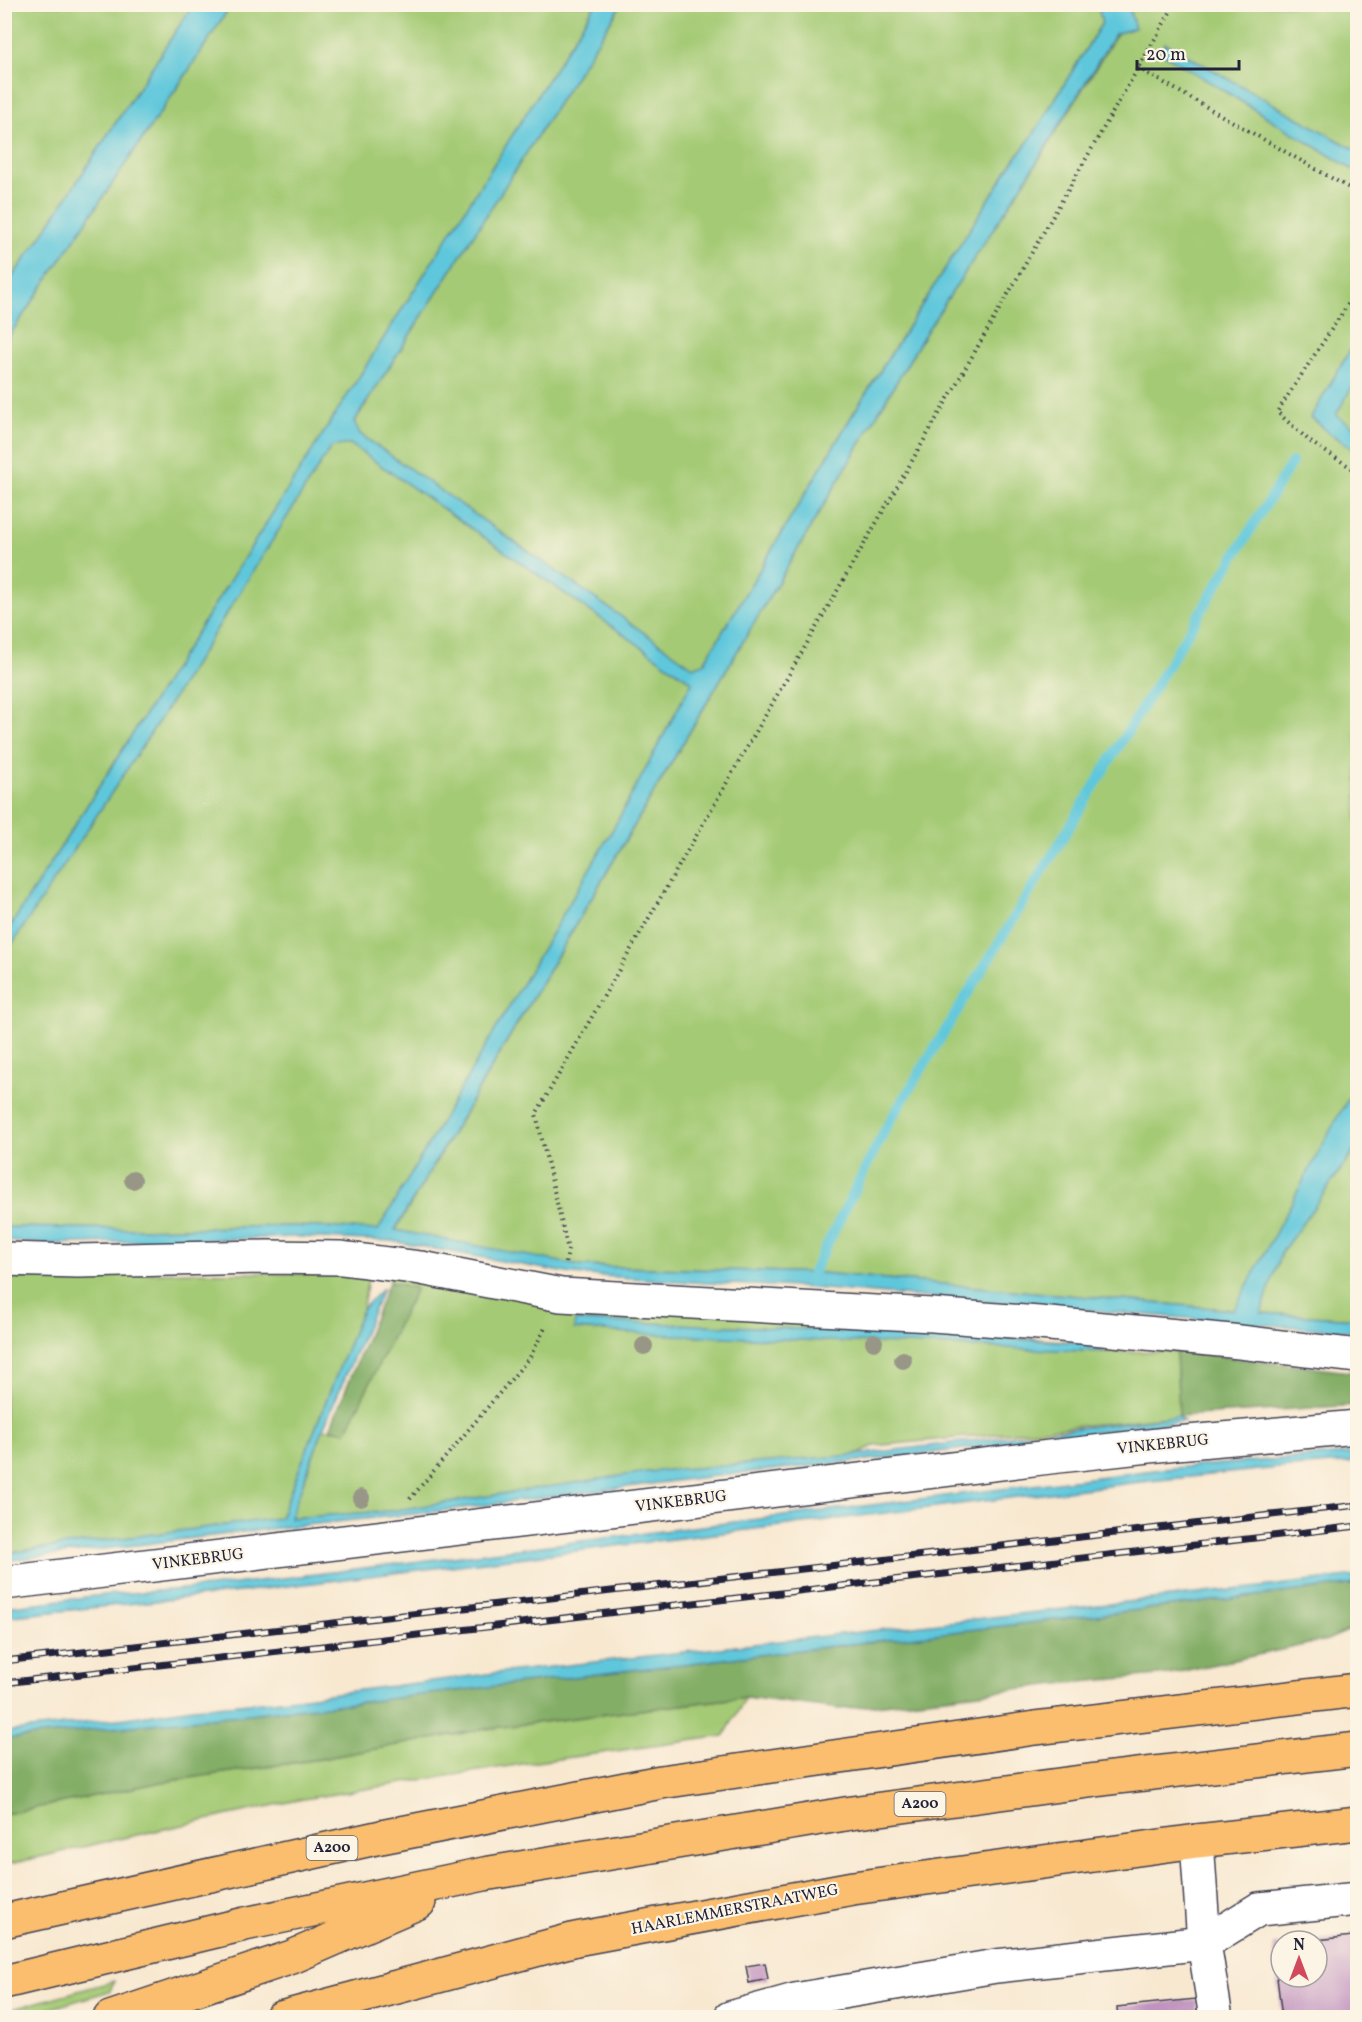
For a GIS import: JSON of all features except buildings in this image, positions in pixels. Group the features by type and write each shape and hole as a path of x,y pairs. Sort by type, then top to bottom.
{"main road":[{"name":"A200","path":"4,1921 381,1837 661,1782 1035,1728 1358,1690"},
{"name":"A200","path":"4,1982 245,1924 484,1874 851,1813 1111,1778 1358,1749"},
{"name":"HAARLEMMERSTRAATWEG","path":"281,2018 576,1939 853,1888 1197,1841 1358,1823"},
{"name":"A200","path":"110,2018 292,1957 484,1874"}],"street":[{"path":"4,1259 78,1261 267,1257 341,1258 421,1268 561,1295 1039,1323 1231,1341 1358,1356"},
{"name":"VINKEBRUG","path":"4,1583 1093,1452 1358,1427"},
{"path":"1197,1841 1204,1943 1216,2018"},
{"path":"730,2018 795,2000 996,1966 1204,1943 1259,1909 1358,1899"}],"path":[{"path":"568,1250 536,1114 1175,4"},
{"path":"1138,68 1358,193"},
{"path":"1358,289 1277,412 1312,443 1358,472"},
{"path":"407,1502 530,1357"}],"green space":[{"path":"1089,4 1099,10 1102,23 1033,135 1010,166 853,414 704,663 693,667 360,434 354,422 621,5"},
{"path":"5,5 193,5 38,241 5,287"},
{"path":"231,5 595,5 5,935 5,342"},
{"path":"1135,5 1357,5 1357,151 1165,43 1162,53 1357,172 1357,338 1311,417 1329,433 1357,451 1357,1084 1234,1310 821,1273 581,1266 395,1231 926,332 1032,170"},
{"path":"1357,378 1357,429 1336,415"},
{"path":"350,444 692,682 616,824 378,1231 294,1226 138,1229 5,1227 4,955 162,716 331,446"},
{"path":"1357,1147 1357,1319 1260,1313 1281,1253"},
{"path":"187,1272 369,1275 362,1310 280,1518 5,1553 4,1278"},
{"path":"393,1272 605,1304 1077,1342 763,1327 575,1321 575,1329 1107,1352 1176,1351 1179,1416 874,1446 854,1455 390,1511 290,1518 323,1429 346,1431 415,1288 389,1282"},
{"path":"389,1282 416,1288 346,1432 330,1429"},
{"path":"1176,1351 1357,1373 1357,1405 1179,1416"},
{"path":"1357,1584 1357,1627 1327,1640 1169,1674 840,1709 746,1697 485,1729 320,1759 162,1782 5,1814 4,1739 345,1704"},
{"path":"746,1697 724,1736 529,1763 303,1799 5,1865 4,1814 162,1782 320,1759 485,1729"},
{"path":"114,1981 110,1991 22,2017 5,2017 5,2011"}],"water":[{"path":"193,5 231,5 5,342 5,287 38,241"},
{"path":"595,5 621,5 354,422 360,434 693,667 704,663 853,414 1010,166 1033,135 1102,23 1099,10 1089,5 1135,5 1130,11 1135,28 1115,34 1032,170 926,332 395,1230 581,1266 821,1273 1234,1310 1357,1084 1357,1147 1281,1253 1261,1313 1357,1319 1357,1332 800,1287 572,1274 392,1241 297,1237 45,1244 5,1241 5,1227 138,1229 294,1226 378,1230 616,824 692,682 350,444 331,447 162,716 5,955 5,935"},
{"path":"1165,43 1357,151 1357,172 1162,53"},
{"path":"1357,338 1357,378 1336,415 1357,429 1357,451 1329,433 1311,417"},
{"path":"383,1288 323,1429 290,1518 390,1511 646,1472 854,1455 1179,1416 1184,1421 931,1453 698,1478 423,1513 5,1561 5,1553 280,1518 362,1310"},
{"path":"575,1321 763,1327 1077,1342 1107,1352 646,1334 574,1329"},
{"path":"1357,1453 1357,1462 1140,1482 231,1593 5,1617 5,1607 103,1595 210,1587 1162,1469"},
{"path":"1357,1576 1357,1584 345,1704 5,1739 5,1732 193,1708 273,1701 488,1674"}],"waterway":[{"path":"808,1282 887,1126 1292,462"}],"railway":[{"path":"4,1661 1358,1505"},
{"path":"4,1683 1358,1526"}]}
